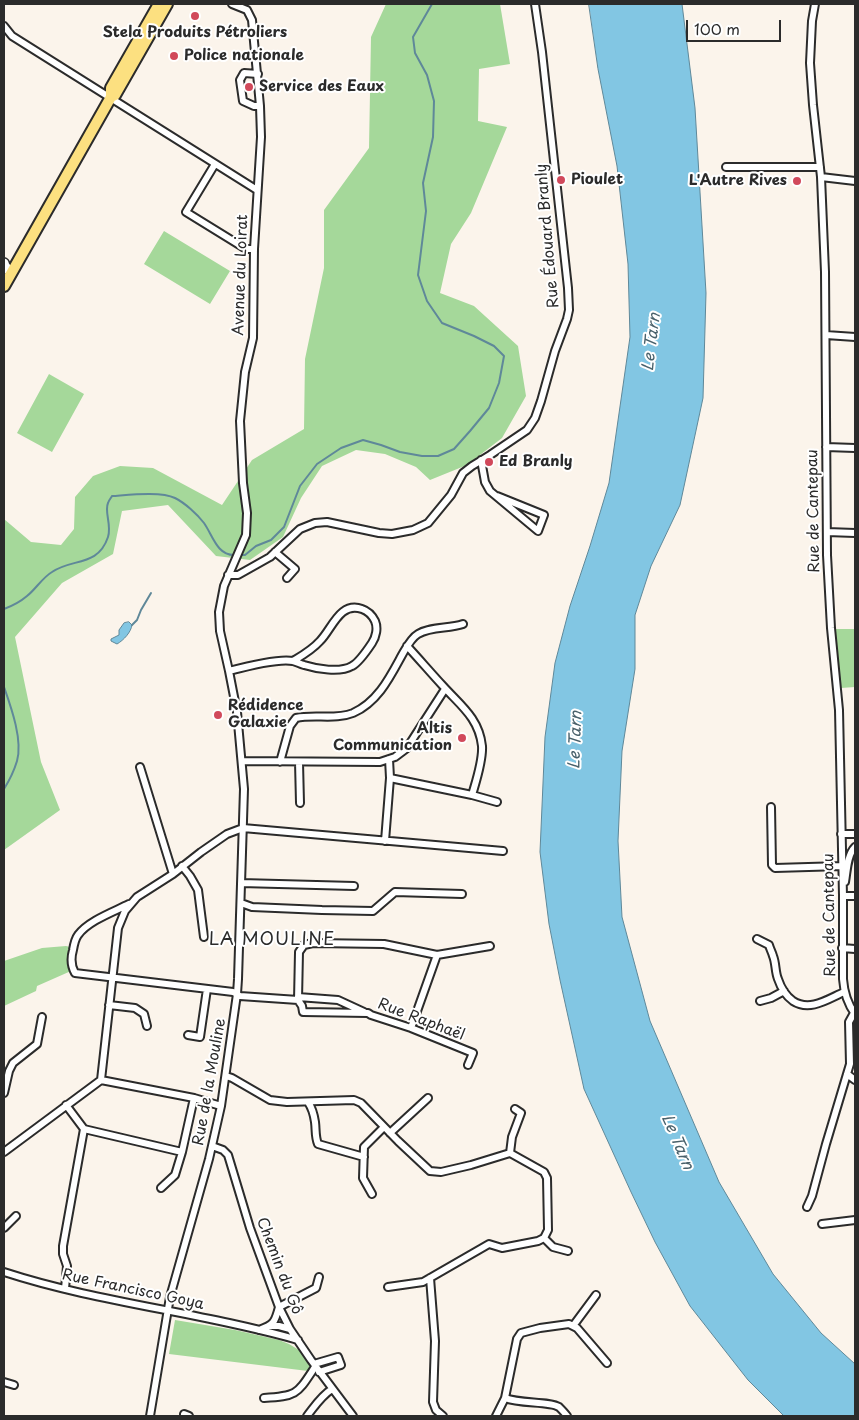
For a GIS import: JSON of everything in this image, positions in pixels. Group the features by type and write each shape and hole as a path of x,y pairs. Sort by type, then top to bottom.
{"main road":[{"path":"111,97 111,88 159,4"},
{"path":"4,286 111,97 115,95 167,4"},
{"path":"4,262 11,273"}],"street":[{"name":"Avenue du Loirat","path":"232,4 247,10 252,20 258,74 261,137 254,249 253,338 245,372 240,421 243,483 247,513 246,535"},
{"name":"Rue Édouard Branly","path":"228,575 238,575 270,557 300,529 315,523 327,522 392,534 413,530 428,523 452,496 464,473 527,430 535,418 569,310 542,52 535,4"},
{"name":"Rue de Cantepau","path":"815,4 810,63 820,167 825,254 827,532 831,628 839,710 843,896 842,948 844,992 846,1001 855,1014"},
{"path":"4,26 12,36 257,190"},
{"path":"258,74 244,73 240,80 242,101 254,106 260,106"},
{"path":"215,164 186,212 246,249 254,249"},
{"path":"726,167 820,167"},
{"path":"820,177 855,181"},
{"path":"826,335 855,337"},
{"path":"826,447 855,448"},
{"path":"481,460 485,482 490,491 538,531 544,515 497,496"},
{"path":"827,532 855,533"},
{"name":"Rue de la Mouline","path":"150,1416 168,1310 221,1106 237,994 244,789 237,712 220,631 219,608 228,575 246,535"},
{"path":"275,552 295,569 287,578"},
{"path":"229,671 272,662 293,661 304,665 334,670 345,669 354,666 373,642 376,634 376,624 368,612 357,608 345,609 322,640 311,650 293,661"},
{"path":"280,762 290,726 296,718 304,716 342,716 353,713 376,696 388,682 407,646 417,634 463,624"},
{"path":"407,646 445,689 464,706 480,736 482,748 472,796"},
{"path":"242,761 380,762 395,757 408,748 445,689"},
{"path":"385,841 390,778 389,759"},
{"path":"299,762 300,804"},
{"path":"140,767 173,874"},
{"path":"390,778 497,802"},
{"path":"771,807 772,866 775,868 842,866"},
{"path":"101,1080 118,928 125,911 137,897 173,874 227,834 243,828 503,851"},
{"path":"841,834 855,834"},
{"path":"855,847 849,858 843,896 855,896"},
{"path":"182,866 198,890 204,937"},
{"path":"241,883 354,886"},
{"path":"241,903 252,907 372,911 395,892 462,894"},
{"path":"132,903 100,918 78,934 71,956 75,973 233,992 242,996 338,1000 368,1013"},
{"path":"757,939 769,945 774,956 777,978 784,991 789,997 803,1006 812,1006 844,992"},
{"path":"298,999 299,952 304,945 313,943 384,944 437,955 490,946"},
{"path":"842,948 855,948"},
{"path":"411,1028 437,955"},
{"path":"188,1035 200,1037 207,989"},
{"path":"760,1000 771,998 784,991"},
{"name":"Rue Raphaël","path":"298,999 303,1012 368,1013 411,1028 473,1053 468,1065"},
{"path":"109,1005 135,1008 144,1014 147,1026"},
{"path":"807,1207 812,1196 850,1064 848,1022 855,1014"},
{"path":"4,1093 9,1071 13,1063 38,1044 42,1017"},
{"path":"847,1074 855,1080"},
{"path":"226,1076 270,1100 287,1102 354,1100 361,1103 430,1171 440,1172 510,1153 544,1172 547,1178 548,1230 544,1238 538,1241 502,1248 489,1244 423,1282 388,1286"},
{"path":"4,1152 101,1080 194,1098 221,1106"},
{"path":"161,1188 175,1175 194,1098"},
{"path":"390,1133 428,1098"},
{"path":"308,1102 314,1116 318,1144 364,1157"},
{"path":"66,1105 84,1129 182,1152"},
{"path":"510,1153 512,1137 521,1113 514,1109"},
{"path":"372,1194 363,1178 364,1148 384,1127"},
{"path":"65,1289 67,1266 63,1246 84,1129"},
{"name":"Chemin du Gô","path":"212,1146 223,1150 228,1155 250,1228 279,1307 290,1329 316,1368 353,1416"},
{"path":"4,1228 16,1216"},
{"path":"822,1224 855,1220"},
{"path":"544,1238 553,1247 568,1251"},
{"name":"Rue Francisco Goya","path":"4,1272 36,1283 168,1310 298,1340"},
{"path":"270,1326 276,1320 279,1307 316,1288 319,1277"},
{"path":"430,1278 435,1341 433,1402 436,1410 444,1416"},
{"path":"573,1326 596,1295"},
{"path":"496,1416 505,1398 517,1339 521,1333 569,1324 577,1328 607,1363"},
{"path":"258,1330 270,1326 290,1329"},
{"path":"264,1398 284,1397 293,1394 301,1388 316,1368"},
{"path":"4,1382 14,1385"},
{"path":"308,1416 325,1394 332,1389"},
{"path":"505,1398 513,1401 558,1406 567,1416"}],"green space":[{"path":"386,4 500,4 510,64 479,69 478,121 507,127 471,213 451,244 440,293 474,306 518,346 526,396 502,438 467,465 430,480 416,467 385,454 356,450 322,466 301,498 283,537 250,560 216,556 168,505 122,511 113,554 62,583 15,637 41,762 60,810 4,850 4,519 31,542 61,545 74,529 75,497 93,476 120,466 153,468 222,505 252,460 304,429 305,359 324,268 324,210 369,148 371,37"},
{"path":"164,231 230,271 210,304 144,264"},
{"path":"49,374 84,394 52,452 17,433"},
{"path":"834,629 855,629 855,687 841,688"},
{"path":"70,947 68,957 71,971 37,986 36,991 4,1006 4,961 42,948"},
{"path":"175,1320 235,1330 279,1340 299,1350 311,1367 308,1371 169,1354"}],"water":[{"name":"Le Tarn","path":"589,4 682,4 695,108 706,293 703,398 680,505 651,566 635,615 635,669 622,751 618,841 622,917 650,1021 719,1182 773,1274 821,1333 855,1364 855,1416 784,1416 748,1380 690,1306 655,1242 584,1089 549,924 540,852 545,737 555,663 570,606 609,483 630,337 628,264 617,166 598,69"},
{"path":"129,622 132,625 125,638 117,644 111,641 111,639 119,635 119,630 124,623"}],"waterway":[{"path":"239,555 245,555 256,546 271,540 284,527 300,486 317,464 341,448 363,440 400,452 422,456 438,456 454,449 470,431 489,408 499,383 504,356 494,346 442,323 427,301 418,275 426,211 423,183 433,137 434,101 427,75 415,53 413,37 432,4"},
{"path":"4,609 24,598 52,572 91,558 104,547 109,532 107,507 112,496 153,494 175,498 194,512 204,523 223,552 234,555"},
{"path":"132,625 137,620 151,593"},
{"path":"4,687 10,704 18,743 17,761 4,789"}],"place":[{"name":"Stela Produits Pétroliers","path":"195,16"},
{"name":"Police nationale","path":"174,56"},
{"name":"Service des Eaux","path":"249,87"},
{"name":"Pioulet","path":"561,180"},
{"name":"L'Autre Rives","path":"797,181"},
{"name":"Ed Branly","path":"489,462"},
{"name":"Rédidence Galaxie","path":"218,715"},
{"name":"Altis Communication","path":"462,738"}],"district":[{"name":"LA MOULINE","path":"272,940"}]}
